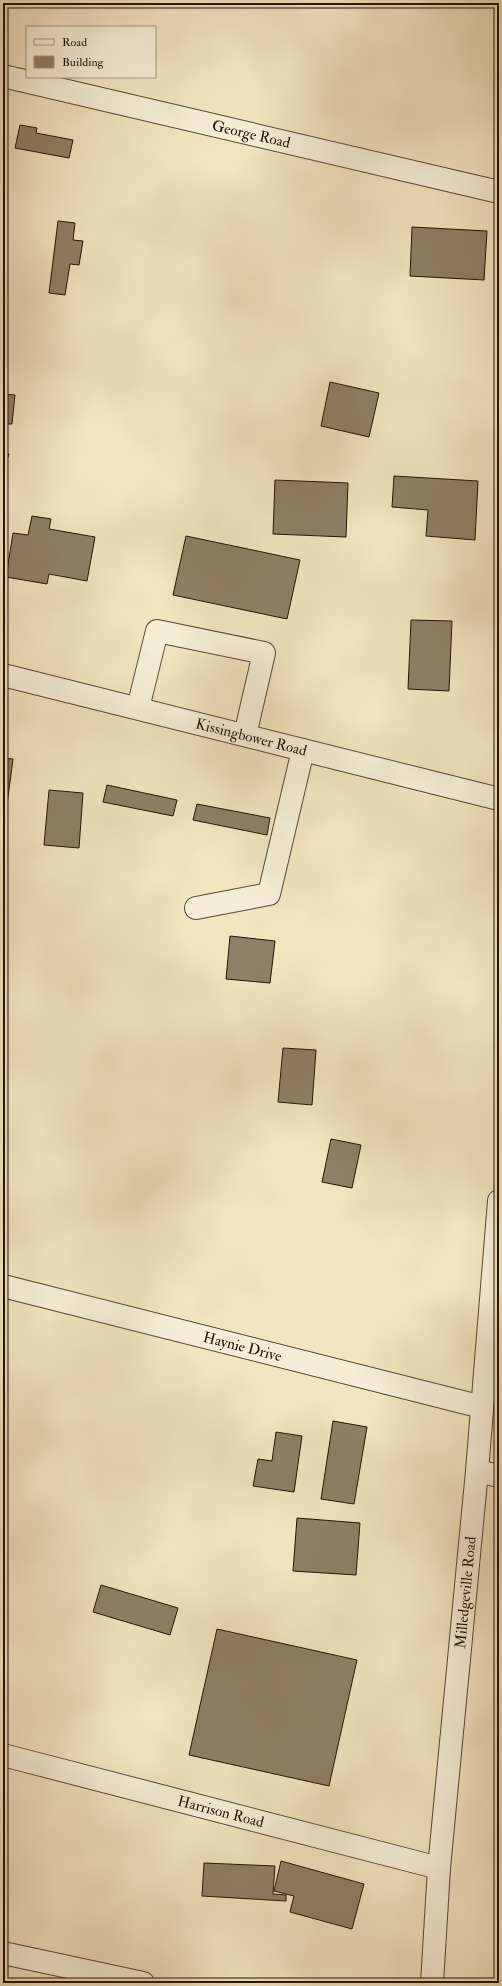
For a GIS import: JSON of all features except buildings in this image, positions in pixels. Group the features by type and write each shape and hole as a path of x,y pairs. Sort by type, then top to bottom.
{"street":[{"name":"George Road","path":"3,76 499,192"},
{"path":"138,708 157,631 264,653 245,735"},
{"name":"Kissingbower Road","path":"3,675 499,799"},
{"path":"196,908 269,894 303,750"},
{"name":"Milledgeville Road","path":"432,1983 439,1868 477,1471 499,1202"},
{"name":"Haynie Drive","path":"3,1286 482,1407"},
{"path":"477,1471 499,1476"},
{"name":"Harrison Road","path":"3,1755 439,1868"},
{"path":"3,1954 143,1983"}]}
